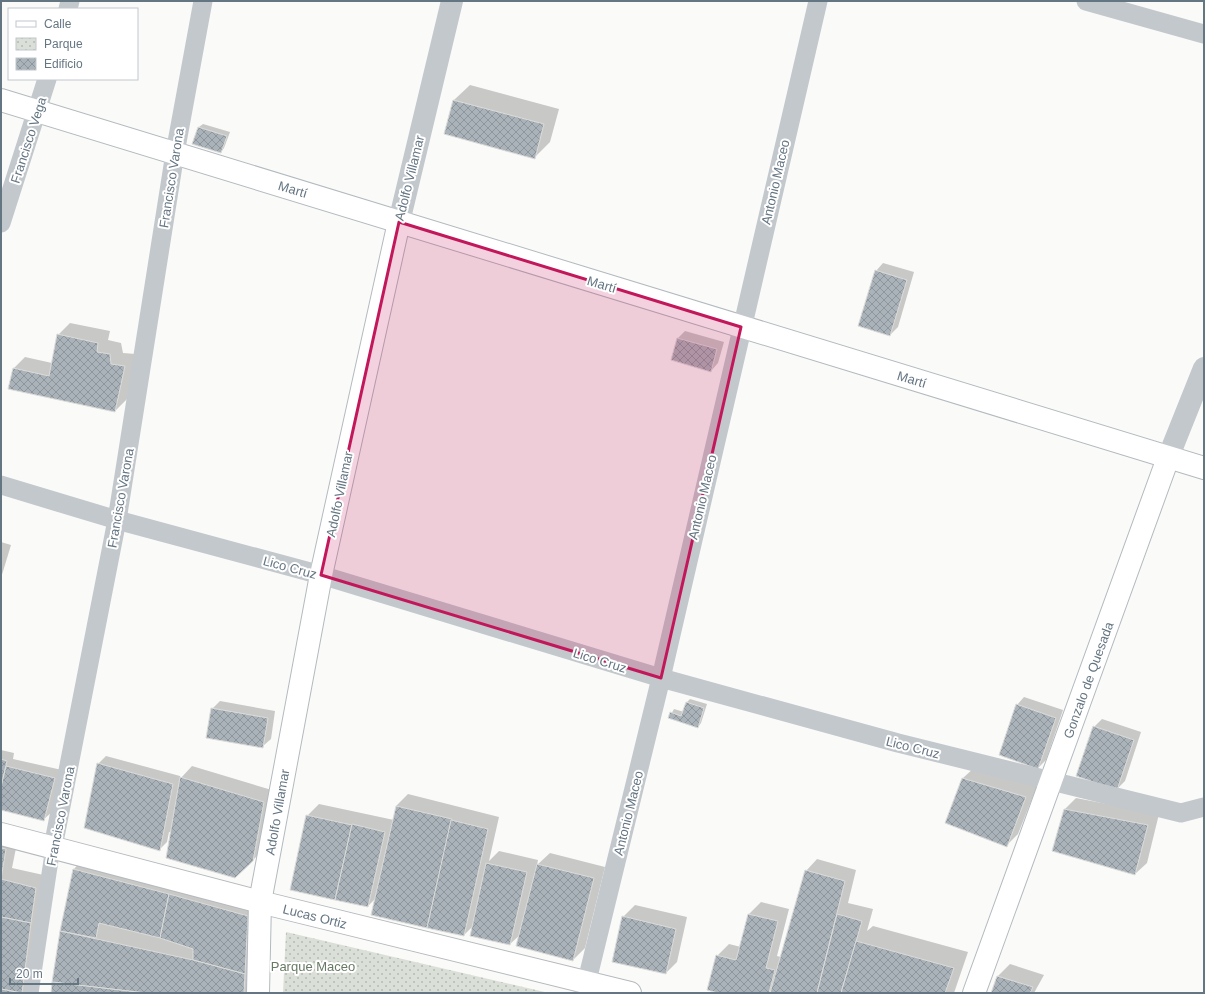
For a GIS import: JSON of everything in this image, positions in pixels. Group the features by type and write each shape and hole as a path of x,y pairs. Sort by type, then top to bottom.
{"main road":[{"name":"Martí","path":"1,100 1204,468"},
{"name":"Adolfo Villamar","path":"258,993 260,902 321,575 399,222"},
{"name":"Gonzalo de Quesada","path":"974,993 1168,458"},
{"name":"Lucas Ortiz","path":"1,834 585,988 630,993"}],"street":[{"name":"Francisco Varona","path":"31,993 53,847 117,520 174,153 203,1"},
{"name":"Adolfo Villamar","path":"399,222 452,1"},
{"name":"Antonio Maceo","path":"585,988 661,678 741,327 818,1"},
{"path":"1086,1 1204,34"},
{"name":"Francisco Vega","path":"1,223 47,80"},
{"name":"Gonzalo de Quesada","path":"1168,458 1204,368"},
{"name":"Lico Cruz","path":"1,485 117,520 321,575 661,678 898,743 1181,813 1204,807"}],"highlighted area":[{"path":"399,222 741,327 661,678 321,575"}],"green space":[{"name":"Parque Maceo","path":"286,932 549,993 283,993"}],"building":[{"path":"453,100 544,124 535,159 444,134"},
{"path":"198,127 227,136 221,153 192,144"},
{"path":"875,270 907,280 890,336 858,326"},
{"path":"57,334 98,343 97,352 110,354 111,364 125,366 115,412 8,389 13,368 49,376"},
{"path":"677,338 717,349 711,372 671,360"},
{"path":"686,702 704,708 698,728 668,718 670,712 681,716"},
{"path":"1016,704 1056,718 1038,769 999,755"},
{"path":"211,708 268,718 263,748 206,738"},
{"path":"1093,726 1134,740 1117,790 1076,776"},
{"path":"1,759 7,761 1,787"},
{"path":"97,763 173,784 160,851 84,828"},
{"path":"6,766 55,778 44,821 1,810 1,787"},
{"path":"180,777 264,802 253,861 235,878 166,858"},
{"path":"962,778 1026,797 1007,847 945,823"},
{"path":"396,806 452,819 427,928 371,915"},
{"path":"1064,809 1148,825 1135,875 1052,851"},
{"path":"306,815 352,825 335,900 290,890"},
{"path":"451,820 488,829 464,936 427,928"},
{"path":"352,824 385,832 368,907 335,900"},
{"path":"1,848 6,849 1,879"},
{"path":"486,863 527,872 510,945 470,936"},
{"path":"537,864 594,878 573,961 516,946"},
{"path":"73,869 169,894 160,938 99,923 96,938 60,931"},
{"path":"805,870 845,881 817,993 770,993"},
{"path":"1,879 36,888 31,923 1,917"},
{"path":"169,894 248,916 245,974 193,960 193,949 160,938"},
{"path":"748,914 778,921 766,968 775,970 769,993 718,993 707,990 716,955 736,960"},
{"path":"837,914 862,921 841,993 817,993"},
{"path":"622,916 676,929 666,974 612,962"},
{"path":"1,917 31,923 22,993 1,989"},
{"path":"60,931 193,960 245,974 244,993 145,993 52,982"},
{"path":"856,941 954,968 945,993 841,993"},
{"path":"997,976 1033,987 1030,993 991,993"},
{"path":"52,982 145,993 51,993"},
{"path":"1,989 21,993 1,993"}]}
